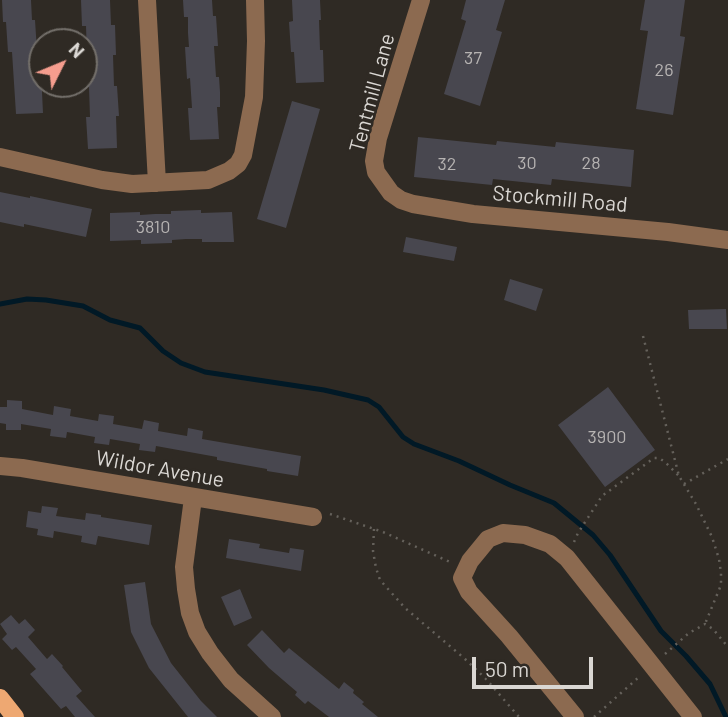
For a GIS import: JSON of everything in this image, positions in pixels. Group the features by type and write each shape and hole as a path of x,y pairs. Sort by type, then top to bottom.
{"main road":[{"path":"0,698 15,717"}],"street":[{"path":"147,0 157,183"},
{"path":"0,157 132,184 208,180 229,171 238,164 243,155 254,97 255,0"},
{"name":"Tentmill Lane","path":"391,193 376,172 374,161 421,0"},
{"name":"Stockmill Road","path":"391,193 413,204 473,214 728,240"},
{"name":"Wildor Avenue","path":"0,466 313,517"},
{"path":"193,498 184,567 186,589 197,632 232,680 272,717"},
{"path":"575,717 469,592 462,578 470,561 488,539 503,533 525,535 550,544 567,558 658,660 693,717"}],"path":[{"path":"643,335 679,476"},
{"path":"578,533 601,496 654,458 659,458 679,476 696,504 712,537 722,573 721,585 705,624 684,638 594,717"},
{"path":"684,484 728,459"},
{"path":"313,517 330,514 374,529 466,569"},
{"path":"374,529 373,551 380,580 405,608 466,659 519,717"},
{"path":"705,624 713,629 728,647"}],"building":[{"path":"2,0 31,0 32,20 35,20 36,28 28,28 28,98 42,98 43,113 16,114 12,52 8,52 6,22 3,22"},
{"path":"81,0 110,0 111,25 115,25 114,86 117,86 119,116 116,116 117,148 88,149 86,117 90,117 89,98 98,98 98,28 82,26"},
{"path":"183,0 212,0 218,46 214,46 220,92 220,107 217,107 219,139 190,140 188,108 192,108 185,47 189,47 188,17 184,17"},
{"path":"292,0 320,0 320,50 323,50 324,82 296,83 289,22 293,21"},
{"path":"466,0 505,0 496,30 502,32 480,106 444,94 466,21 461,19"},
{"path":"645,0 685,0 680,36 685,37 673,115 636,109 648,31 640,30"},
{"path":"292,101 320,109 286,228 257,219"},
{"path":"418,137 496,145 497,141 555,147 556,142 634,150 631,187 552,179 551,185 493,179 492,185 414,177"},
{"path":"0,192 92,209 86,237 24,224 24,227 0,222"},
{"path":"201,210 201,213 232,212 234,242 186,239 172,240 172,243 141,244 141,240 110,241 110,213 171,214 171,211"},
{"path":"406,237 457,247 454,261 403,252"},
{"path":"510,279 543,289 536,311 504,300"},
{"path":"726,309 727,329 689,329 688,310"},
{"path":"608,387 655,450 605,487 558,425"},
{"path":"7,400 22,401 22,409 53,415 54,406 71,409 70,416 98,421 99,414 114,416 113,424 142,429 144,420 159,423 158,431 187,436 188,428 203,431 202,439 301,456 298,476 156,446 155,452 139,450 140,444 110,439 109,445 94,443 95,437 67,432 66,438 50,436 51,429 21,424 21,430 6,430 6,424 0,423 0,407 7,407"},
{"path":"42,506 58,508 56,516 85,520 86,513 152,525 149,545 98,536 96,545 81,542 82,536 54,531 53,538 37,535 38,529 26,527 28,511 41,513"},
{"path":"229,539 260,544 259,548 289,553 290,548 304,550 301,571 226,558"},
{"path":"145,582 151,624 171,663 217,717 188,717 149,668 131,632 124,585"},
{"path":"240,589 252,618 234,626 221,597"},
{"path":"11,615 19,624 25,619 35,630 28,637 47,659 52,654 63,666 82,691 76,696 95,717 75,717 66,706 61,709 30,674 36,669 16,647 12,650 2,639 7,634 0,624"},
{"path":"262,630 284,653 289,648 339,689 344,682 364,702 362,704 378,717 329,717 308,701 305,704 295,695 297,692 247,645"}],"waterway":[{"path":"0,304 27,299 83,306 110,320 140,328 163,351 181,363 205,372 324,390 368,400 379,407 403,437 414,444 554,503 593,535 610,555 661,631 710,684 726,717"}]}
